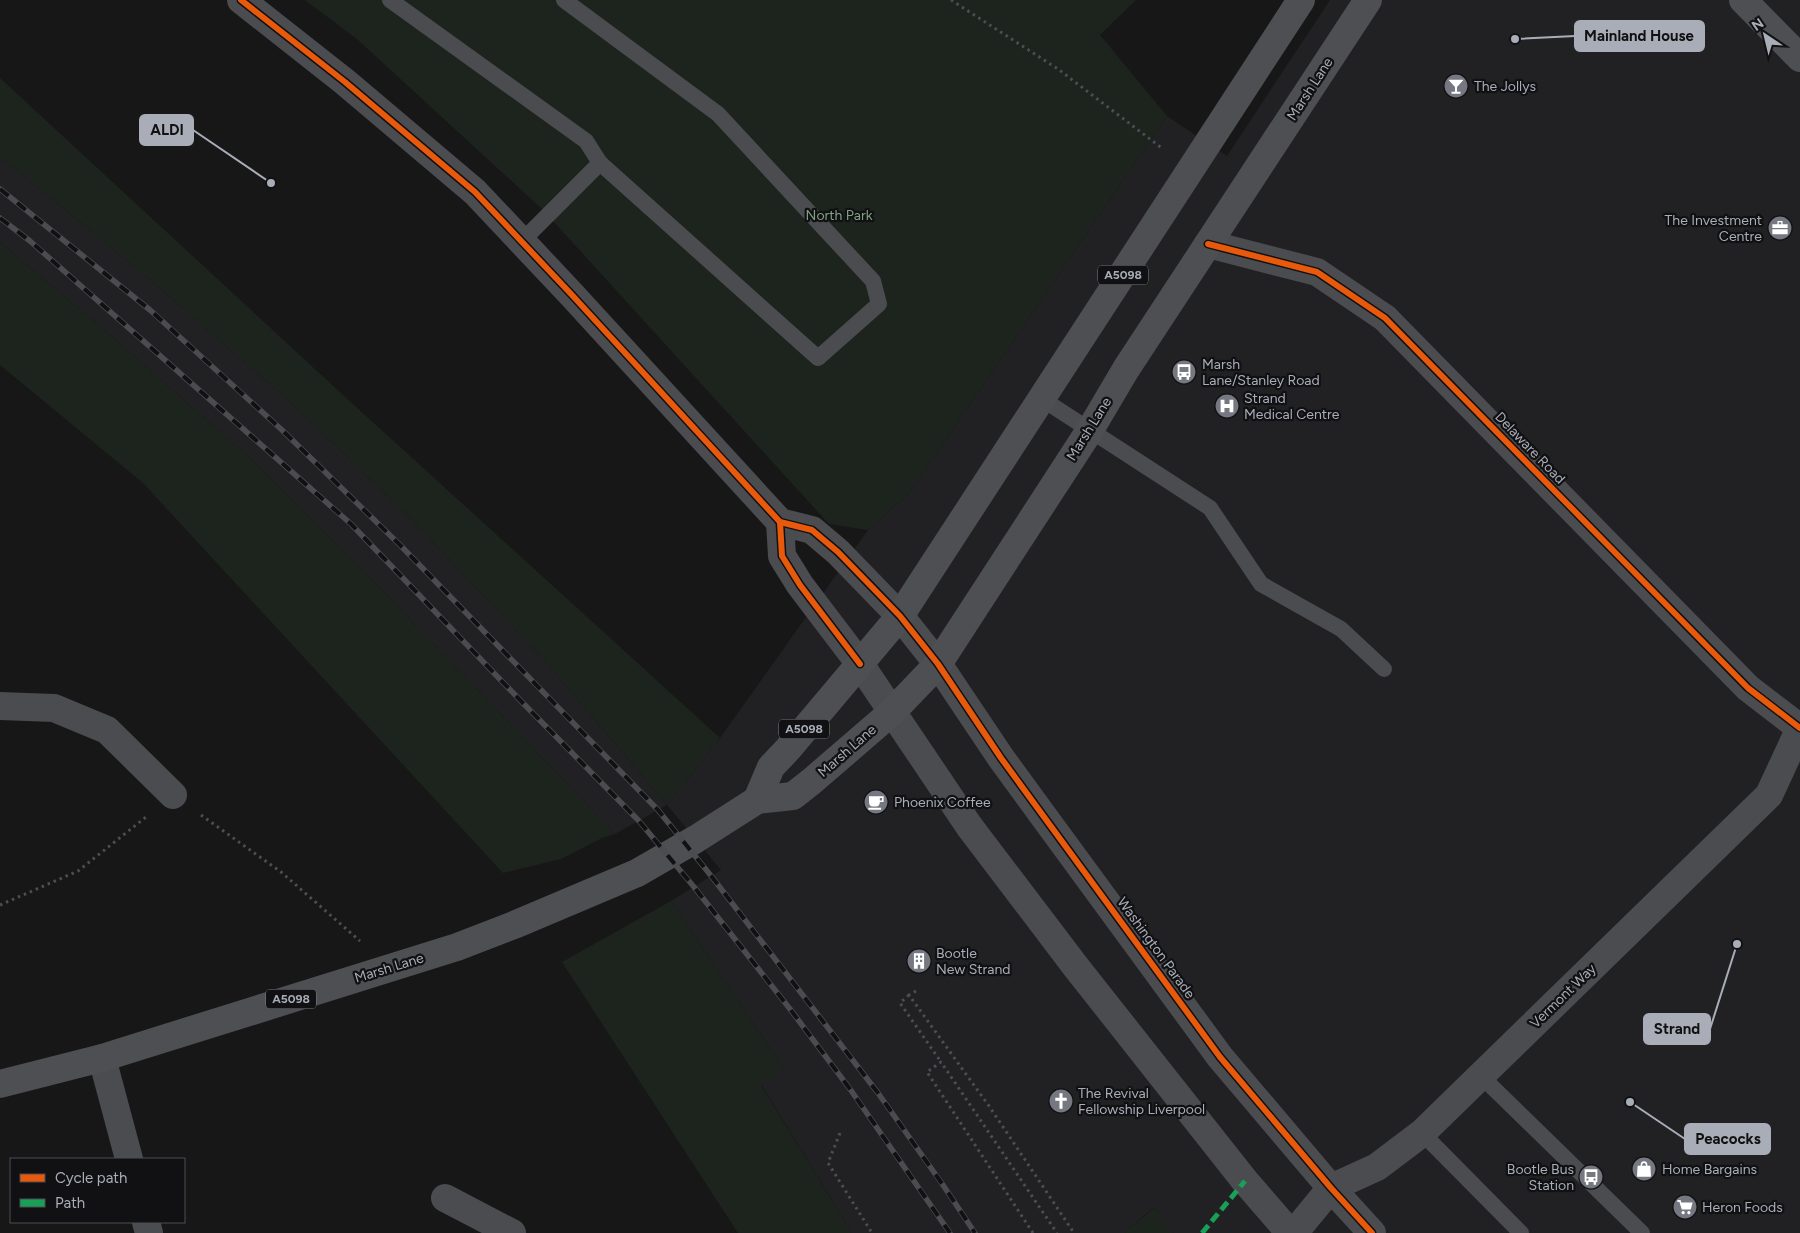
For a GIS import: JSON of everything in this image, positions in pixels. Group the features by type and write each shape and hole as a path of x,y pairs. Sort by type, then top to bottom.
{"main road":[{"name":"A5098","path":"757,800 771,766 788,749 900,616 1302,0"},
{"name":"Marsh Lane","path":"0,1084 102,1058 465,944 637,873 696,839 757,800 793,796 892,712 938,664 1090,430 1126,369 1368,0"},
{"path":"1743,0 1800,58"}],"street":[{"path":"241,0 345,82 475,192 780,522 782,556 800,585 860,664 970,826 1070,959 1245,1181 1290,1233"},
{"name":"Delaware Road","path":"1208,244 1317,272 1385,318 1748,688 1800,728"},
{"name":"Washington Parade","path":"780,522 812,530 838,552 900,616 938,664 996,750 1220,1057 1331,1188 1372,1233"},
{"path":"0,706 54,708 107,730 173,795"},
{"name":"Vermont Way","path":"1294,1233 1331,1188 1377,1166 1422,1133 1769,795 1800,728"},
{"path":"102,1058 129,1158"},
{"path":"445,1198 512,1233"}],"lane":[{"path":"390,0 586,141 600,163 818,358 879,304 873,281 718,114 564,0"},
{"path":"522,241 600,163"},
{"path":"1042,399 1210,508 1261,584 1341,629 1384,668"},
{"path":"1481,1076 1642,1233"},
{"path":"1422,1133 1521,1233"}],"path":[{"path":"951,0 1058,69 1191,170"},
{"path":"0,904 78,871 173,795 281,872 390,968"},
{"path":"916,991 900,1003 1057,1233"},
{"path":"909,995 989,1106 1074,1233"},
{"path":"941,1062 927,1072 1032,1233"},
{"path":"840,1133 828,1163 872,1233"}],"shaded area":[{"path":"1330,0 1800,0 1800,1233 1173,1233 1154,1207 1124,1233 852,1233 761,1084 783,1068 671,901 721,870 667,805 720,738 868,530 909,493 1167,116 1227,156"},
{"path":"0,158 160,288 298,409 413,521 547,663 667,805 615,834 353,560 251,459 0,242"}],"green space":[{"name":"North Park","path":"305,0 1136,0 1100,35 1167,116 909,493 868,530 829,524 543,210 357,39"},
{"path":"0,78 343,395 720,738 667,805 547,663 413,521 298,409 160,288 0,158"},
{"path":"0,242 251,459 353,560 615,834 602,838 561,859 503,873 143,483 0,365"},
{"path":"671,901 783,1068 761,1085 852,1233 738,1233 562,962"},
{"path":"1155,1207 1173,1233 1124,1233"}],"railway":[{"path":"0,189 150,310 282,430 400,545 658,810 712,877 878,1093 975,1233"},
{"path":"0,218 30,241 351,524 639,821 694,887 790,1009 850,1089 950,1233"}],"marked path":[{"path":"1202,1233 1245,1181"}],"cycle path":[{"path":"241,0 345,82 475,192 780,522 812,530 838,552 900,616 938,664 1001,758 1220,1057 1331,1188 1372,1233"},
{"path":"1208,244 1317,272 1385,318 1748,688 1800,728"},
{"path":"780,522 782,556 800,585 860,664"}],"place":[{"name":"Mainland House","path":"1515,39"},
{"name":"The Jollys","path":"1456,86"},
{"name":"ALDI","path":"271,183"},
{"name":"The Investment Centre","path":"1780,228"},
{"name":"Marsh Lane/Stanley Road","path":"1184,372"},
{"name":"Strand Medical Centre","path":"1227,406"},
{"name":"Phoenix Coffee","path":"876,802"},
{"name":"Strand","path":"1737,944"},
{"name":"Bootle New Strand","path":"919,961"},
{"name":"The Revival Fellowship Liverpool","path":"1061,1101"},
{"name":"Peacocks","path":"1630,1102"},
{"name":"Home Bargains","path":"1644,1169"},
{"name":"Bootle Bus Station","path":"1591,1177"},
{"name":"Heron Foods","path":"1685,1207"}]}
